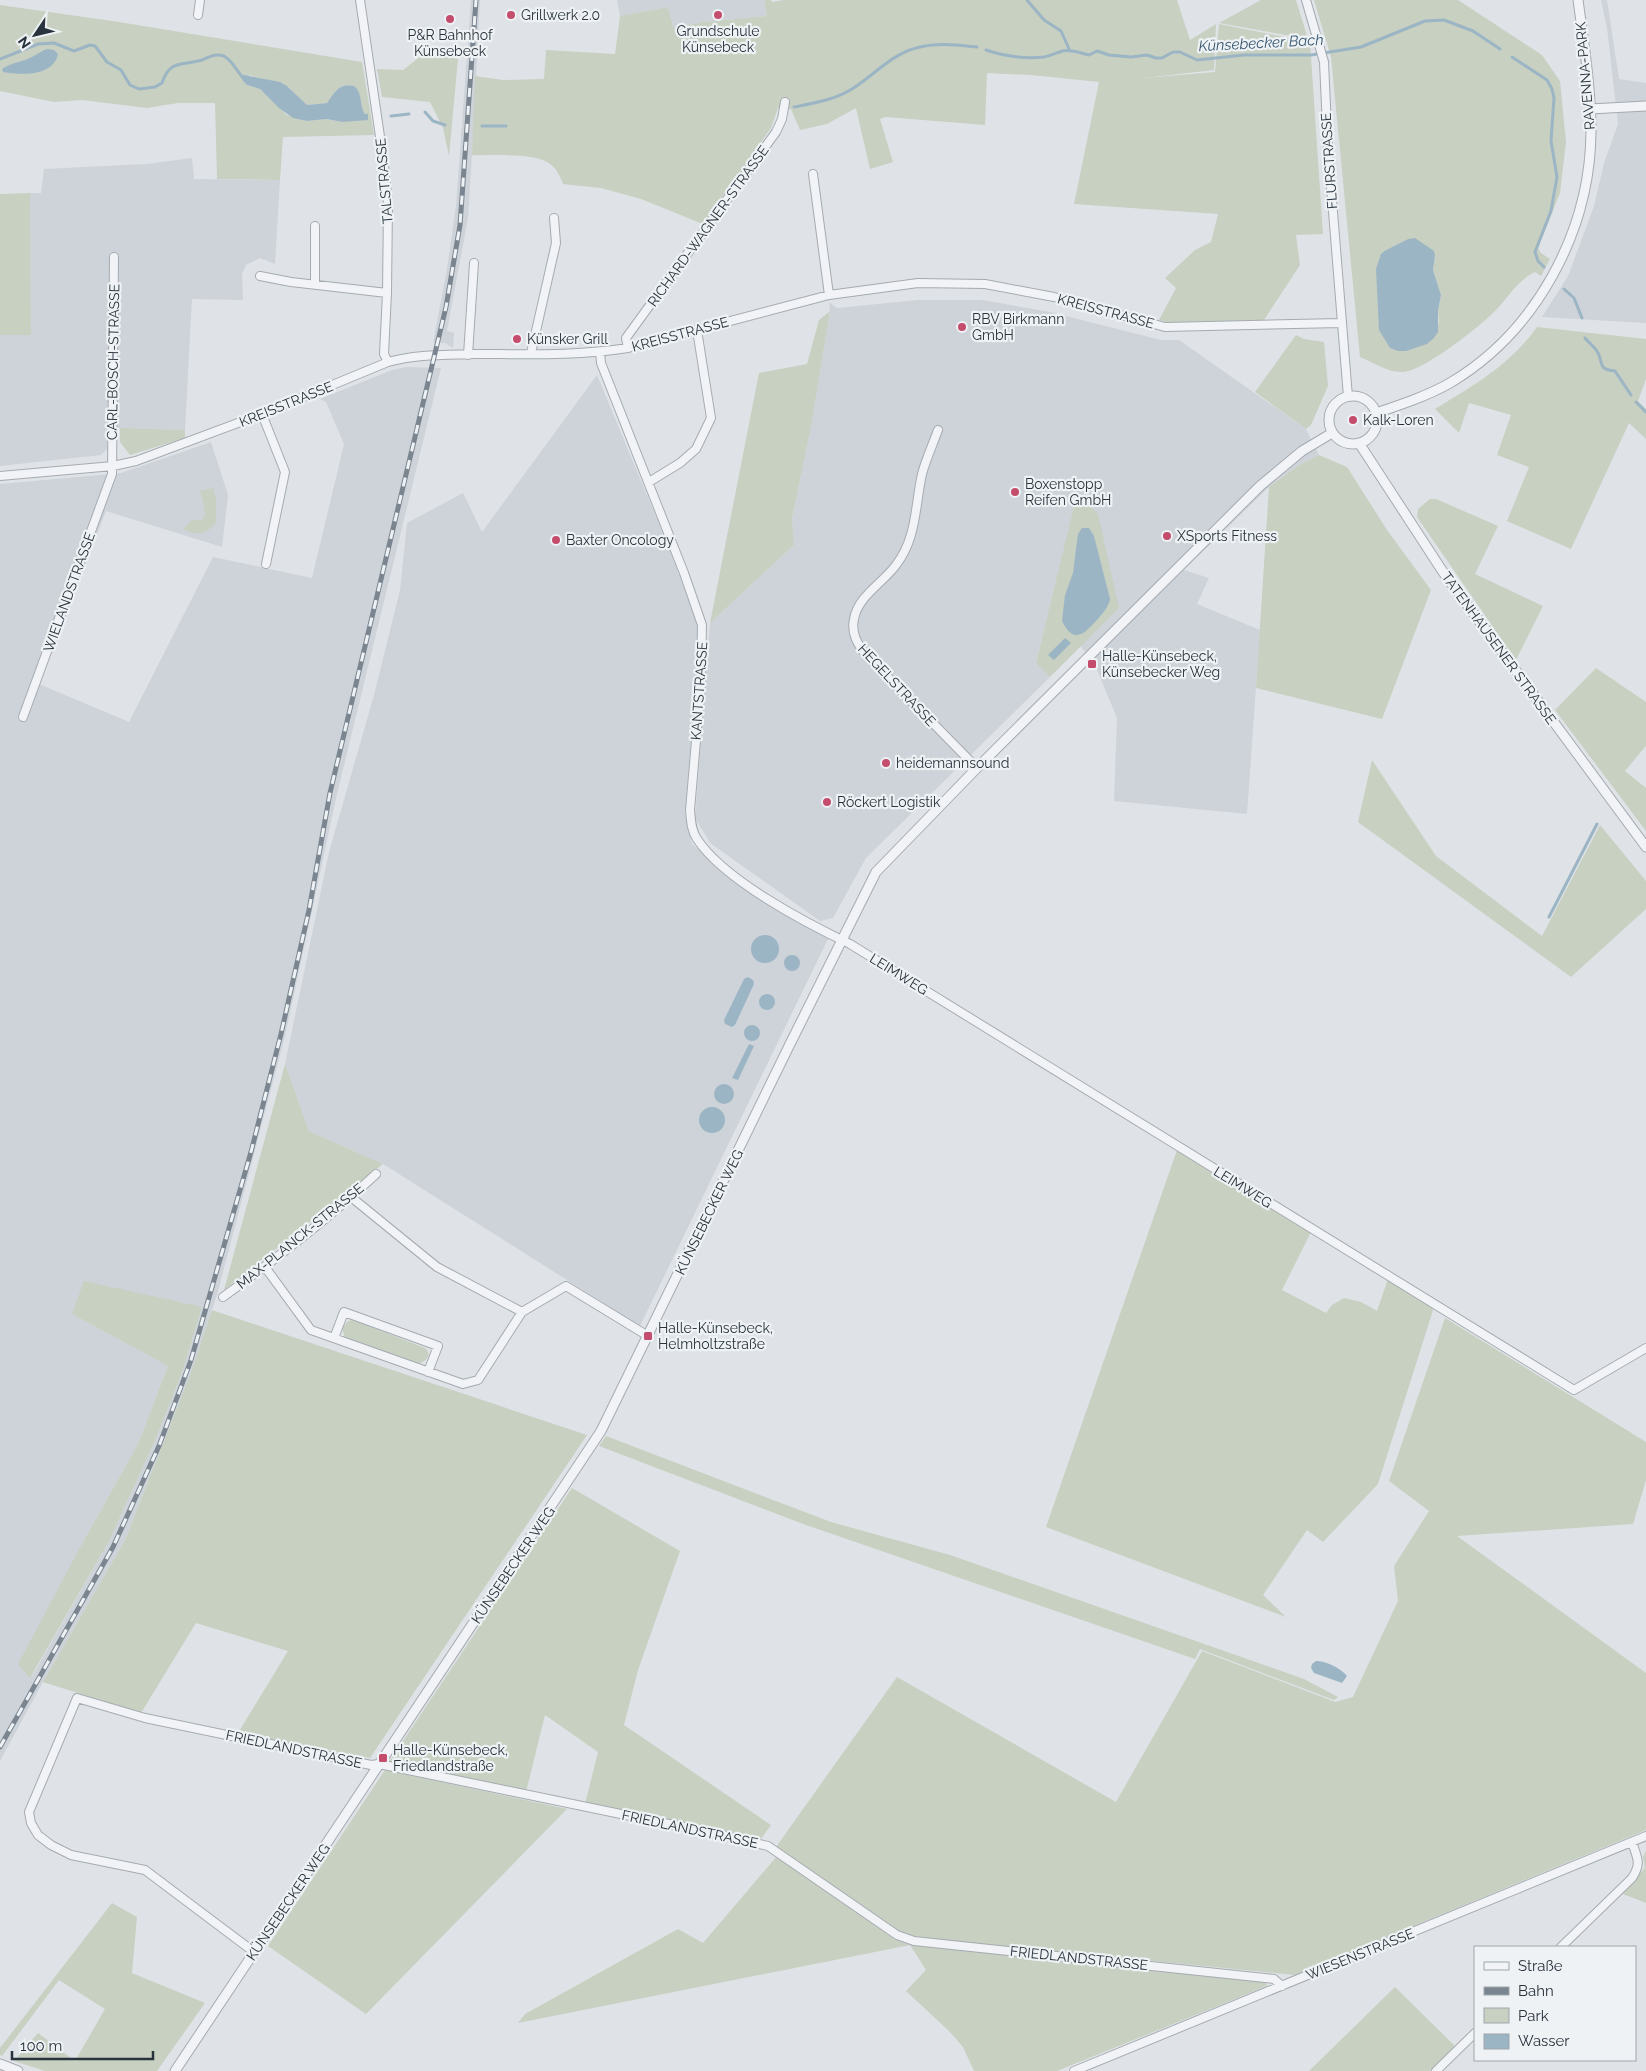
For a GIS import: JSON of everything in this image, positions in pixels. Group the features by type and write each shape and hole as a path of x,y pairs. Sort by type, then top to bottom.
{"street":[{"path":"198,15 200,0"},
{"name":"TALSTRASSE","path":"360,0 388,203 384,354 388,362"},
{"name":"FLURSTRASSE","path":"1306,0 1324,62 1328,150 1341,323"},
{"name":"RAVENNA-PARK","path":"1376,413 1414,400 1450,383 1487,356 1524,318 1545,289 1563,256 1581,205 1588,171 1591,133 1578,0"},
{"name":"RICHARD-WAGNER-STRASSE","path":"628,348 626,338 776,132 782,120 785,102"},
{"path":"1590,109 1646,106"},
{"path":"813,174 829,295"},
{"path":"531,354 556,243 554,218"},
{"path":"315,226 316,284"},
{"name":"CARL-BOSCH-STRASSE","path":"113,466 114,257"},
{"path":"468,354 474,263"},
{"path":"260,276 387,293"},
{"name":"KREISSTRASSE","path":"0,476 113,466 136,461 262,414 388,362 403,358 468,354 600,352 628,348 829,295 918,283 985,284 1054,297 1165,327 1341,323"},
{"path":"1341,323 1348,396"},
{"path":"648,482 680,463 696,449 711,418 697,330"},
{"name":"KANTSTRASSE","path":"600,352 601,363 684,574 703,634 701,683 690,810 691,827 696,838 724,868 771,901 842,940"},
{"path":"1348,396 1362,398 1373,407 1376,413 1375,428 1366,440 1359,443 1344,442 1332,432 1329,419 1331,411 1341,400 1348,396"},
{"path":"262,414 285,472 266,564"},
{"name":"HEGELSTRASSE","path":"938,430 922,474 915,520 909,542 896,565 862,600 854,619 854,631 856,641 865,654 977,768"},
{"name":"KÜNSEBECKER WEG","path":"175,2071 601,1431 876,872 977,768 1260,486 1302,451 1332,432"},
{"name":"TATENHAUSENER STRASSE","path":"1359,443 1442,572 1646,847"},
{"name":"WIELANDSTRASSE","path":"24,717 112,474 113,466"},
{"name":"LEIMWEG","path":"842,940 1574,1390 1646,1348"},
{"name":"MAX-PLANCK-STRASSE","path":"223,1297 351,1197 376,1174"},
{"path":"351,1197 437,1267 522,1312"},
{"path":"265,1266 311,1330 463,1384 478,1380 522,1312 566,1286 648,1336"},
{"path":"334,1338 344,1312 438,1346 428,1372"},
{"name":"FRIEDLANDSTRASSE","path":"254,1952 145,1870 71,1855 51,1846 38,1835 31,1823 30,1812 77,1698 145,1718 371,1765 379,1764 768,1846 897,1935 914,1941 1274,1979 1282,1986"},
{"name":"WIESENSTRASSE","path":"1074,2071 1646,1836"},
{"path":"1562,1946 1632,1878 1638,1868 1638,1860 1632,1842"},
{"path":"1436,2071 1474,2034"},
{"path":"0,2064 18,2071"}],"shaded area":[{"path":"471,0 480,0 472,155 468,218 447,331 454,333 453,348 445,343 433,343 447,269 456,205"},
{"name":"Grundschule Künsebeck","path":"617,0 764,0 767,16 704,22 672,28 668,7 620,16"},
{"path":"1601,0 1607,0 1619,79 1646,83 1646,323 1542,317 1568,276 1594,206 1604,163 1618,124 1607,28"},
{"path":"192,158 194,179 280,180 275,264 260,258 246,265 242,274 243,300 192,299 185,430 107,428 107,449 101,455 0,466 0,335 31,335 30,193 41,193 44,169 147,164"},
{"path":"918,300 982,300 1050,312 1161,340 1179,340 1306,429 1319,455 1301,464 1269,487 1184,570 1209,578 1197,604 1260,630 1247,814 1114,801 1117,718 1093,660 1080,646 1119,608 1078,494 1036,662 1050,677 866,858 833,918 820,921 710,843 695,818 710,623 794,545 792,519 811,427 830,311 829,302 837,308"},
{"path":"407,367 441,368 337,794 285,1036 217,1295 190,1375 125,1540 0,1761 0,484 121,473 211,442 228,495 222,547 106,511 39,684 129,722 213,557 312,578 344,444 326,402 320,399 392,370","holes":["202,1307 182,1373 154,1443 109,1541 31,1678 83,1542 138,1444 168,1366 72,1314"]},
{"path":"597,375 671,553 700,632 685,813 692,844 724,872 828,939 640,1326 383,1164 309,1131 285,1064 329,852 374,695 400,590 407,523 463,493 482,532"}],"green space":[{"path":"764,0 771,0 772,2 784,0 1177,0 1190,40 1216,24 1214,70 1144,78 1215,72 1219,24 1310,42 1323,234 1296,235 1300,265 1264,320 1170,323 1159,320 1176,288 1165,278 1195,250 1211,242 1218,214 1074,204 1099,82 1031,75 987,73 985,125 886,117 880,119 893,162 870,169 856,108 827,124 800,130 791,109 778,108 771,128 703,224 641,199 601,188 563,184 555,168 543,160 524,156 472,155 475,76 503,80 544,79 546,50 615,54 620,16 668,7 673,28 704,22 767,16"},
{"path":"1261,0 1296,0 1308,39 1219,23"},
{"path":"1314,0 1458,0 1542,55 1560,81 1566,142 1560,193 1538,248 1541,253 1550,259 1541,276 1535,272 1529,275 1490,316 1466,336 1438,356 1412,370 1398,372 1386,369 1360,357 1331,57","holes":["1408,239 1435,256 1433,270 1441,295 1438,311 1439,324 1386,250"]},
{"path":"0,5 119,22 362,62 374,135 283,137 280,180 217,179 215,103 178,103 147,108 82,100 54,102 0,91","holes":["249,75 287,86 307,105 327,103 341,87 354,86 365,114 342,122 327,119 307,121 287,115 260,89 247,85"]},
{"path":"426,52 458,59 449,156 443,128 430,102 382,97 377,69 403,70"},
{"path":"30,193 31,335 0,335 0,194"},
{"path":"830,311 811,427 792,519 794,545 710,623 759,373 807,364 819,320"},
{"path":"1537,327 1646,339 1646,379 1638,401 1646,409 1646,439 1629,423 1571,549 1507,521 1529,467 1497,455 1511,415 1469,403 1459,433 1435,409 1477,383 1503,363"},
{"path":"1296,335 1304,339 1324,342 1328,386 1311,425 1306,429 1255,392"},
{"path":"120,428 185,430 185,438 130,455 120,442"},
{"path":"1319,455 1347,467 1387,530 1431,590 1382,719 1256,688 1269,487 1301,464"},
{"path":"213,488 216,499 216,523 201,533 192,533 183,529 192,520 201,520 205,515 200,491"},
{"path":"1077,494 1098,514 1119,608 1050,677 1036,663"},
{"path":"1430,499 1436,499 1498,526 1475,574 1543,606 1516,660 1417,517 1418,509"},
{"path":"1596,668 1646,702 1646,746 1625,771 1646,788 1646,831 1555,710"},
{"path":"1372,760 1436,856 1542,936 1600,825 1646,881 1646,909 1571,977 1358,822"},
{"path":"285,1064 309,1131 383,1164 224,1290"},
{"path":"1177,1150 1311,1232 1282,1290 1326,1313 1332,1305 1344,1298 1361,1302 1377,1311 1388,1279 1434,1307 1378,1484 1323,1542 1307,1530 1263,1595 1286,1617 1046,1527"},
{"path":"84,1281 202,1307 182,1373 154,1443 109,1541 30,1678 18,1664 138,1444 168,1366 72,1314"},
{"path":"212,1310 587,1435 370,1758 238,1733 288,1651 196,1623 141,1713 43,1682 125,1540 190,1375"},
{"path":"1445,1318 1646,1442 1646,1480 1633,1524 1457,1536 1646,1673 1646,1830 1294,1975 924,1938 904,1934 776,1847 897,1677 1116,1802 1202,1651 1335,1702 1353,1697 1398,1601 1394,1566 1429,1511 1389,1481"},
{"path":"353,1320 425,1348 428,1358 418,1364 345,1338 342,1328 348,1321"},
{"path":"606,1436 831,1522 950,1555 1304,1679 1338,1697 1334,1700 1200,1649 1195,1659 806,1525 599,1446"},
{"path":"572,1488 680,1551 638,1670 624,1725 771,1825 761,1839 722,1835 585,1804 598,1752 545,1715 526,1792 389,1762"},
{"path":"385,1770 567,1809 366,2014 268,1946"},
{"path":"1646,1851 1646,1903 1623,1894 1645,1868 1643,1857"},
{"path":"777,1856 894,1939 910,1945 518,2023 525,2014 678,1929 703,1943"},
{"path":"112,1903 137,1917 132,1973 205,2003 157,2071 45,2071 14,2061 38,2033 75,2061 105,2009 59,1980 2,2056 0,2055 0,2048"},
{"path":"910,1945 1266,1981 1267,1986 1057,2071 974,2071 963,2047 949,2031 906,1991 926,1970"},
{"path":"1395,1987 1455,2046 1430,2071 1309,2071"}],"water":[{"path":"47,49 54,50 58,54 55,62 43,71 27,74 3,72 2,69 7,66 28,59"},
{"path":"241,76 280,82 307,105 327,103 341,87 354,86 359,92 363,110 365,114 368,114 368,120 342,122 327,119 307,121 293,118 279,108 260,89 247,85"},
{"path":"1415,238 1434,251 1433,270 1441,295 1438,311 1438,332 1427,344 1406,351 1398,351 1390,348 1379,330 1376,269 1381,254 1386,250 1408,239"},
{"path":"1082,528 1089,528 1094,536 1110,599 1106,609 1086,631 1082,634 1074,635 1066,628 1062,621 1065,595 1073,573 1078,534"},
{"path":"1065,638 1071,643 1054,660 1048,655"},
{"path":"765,935 775,939 779,949 775,959 765,963 755,959 751,949 755,939"},
{"path":"789,955 795,955 800,960 798,969 789,971 784,966 784,960"},
{"path":"748,977 753,980 754,984 735,1025 732,1027 725,1024 724,1020 744,979"},
{"path":"764,994 770,994 775,999 773,1008 764,1010 759,1005 759,999"},
{"path":"752,1025 760,1033 752,1041 744,1033"},
{"path":"749,1044 754,1046 738,1080 732,1078"},
{"path":"724,1084 731,1087 734,1094 731,1101 724,1104 717,1101 714,1094 717,1087"},
{"path":"712,1107 721,1111 725,1120 721,1129 712,1133 703,1129 699,1120 703,1111"},
{"path":"1316,1661 1333,1665 1347,1676 1342,1683 1314,1673 1311,1668 1312,1664"}],"waterway":[{"path":"1027,0 1044,20 1061,31 1070,51"},
{"name":"Künsebecker Bach","path":"986,50 1029,58 1044,57 1062,51 1073,51 1089,55 1097,51 1109,55 1131,57 1147,55 1156,58 1162,58 1173,52 1180,52 1197,60 1244,55 1311,55 1361,47 1425,21 1444,20 1473,31 1500,49"},
{"name":"Künsebecker Bach","path":"0,59 38,44 54,43 74,51 90,45 95,46 107,62 121,70 130,85 139,89 155,87 162,83 165,75 173,67 217,55 227,58 244,79"},
{"name":"Künsebecker Bach","path":"794,107 824,101 845,93 891,60 916,48 939,45 977,47"},
{"name":"Künsebecker Bach","path":"1512,57 1547,80 1554,98 1551,141 1557,177 1551,211 1535,252 1538,261 1544,267"},
{"name":"Künsebecker Bach","path":"425,112 433,121 445,125"},
{"name":"Künsebecker Bach","path":"391,116 409,114"},
{"name":"Künsebecker Bach","path":"482,126 506,126"},
{"name":"Künsebecker Bach","path":"1564,289 1574,298 1582,318"},
{"name":"Künsebecker Bach","path":"1585,338 1597,351 1603,367 1615,371 1631,395"},
{"name":"Künsebecker Bach","path":"1636,402 1646,412"},
{"path":"1549,917 1597,824"}],"railway":[{"path":"0,1747 113,1547 159,1446 191,1360 251,1152 281,1034 309,910 330,793 446,307 460,225 476,0"}],"place":[{"name":"Grillwerk 2.0","path":"511,15"},
{"name":"Grundschule Künsebeck","path":"718,15"},
{"name":"P&R Bahnhof Künsebeck","path":"450,19"},
{"name":"RBV Birkmann GmbH","path":"962,327"},
{"name":"Künsker Grill","path":"517,339"},
{"name":"Kalk-Loren","path":"1353,420"},
{"name":"Boxenstopp Reifen GmbH","path":"1015,492"},
{"name":"XSports Fitness","path":"1167,536"},
{"name":"Baxter Oncology","path":"556,540"},
{"name":"Halle-Künsebeck, Künsebecker Weg","path":"1092,664"},
{"name":"heidemannsound","path":"886,763"},
{"name":"Röckert Logistik","path":"827,802"},
{"name":"Halle-Künsebeck, Helmholtzstraße","path":"648,1336"},
{"name":"Halle-Künsebeck, Friedlandstraße","path":"383,1758"}]}
